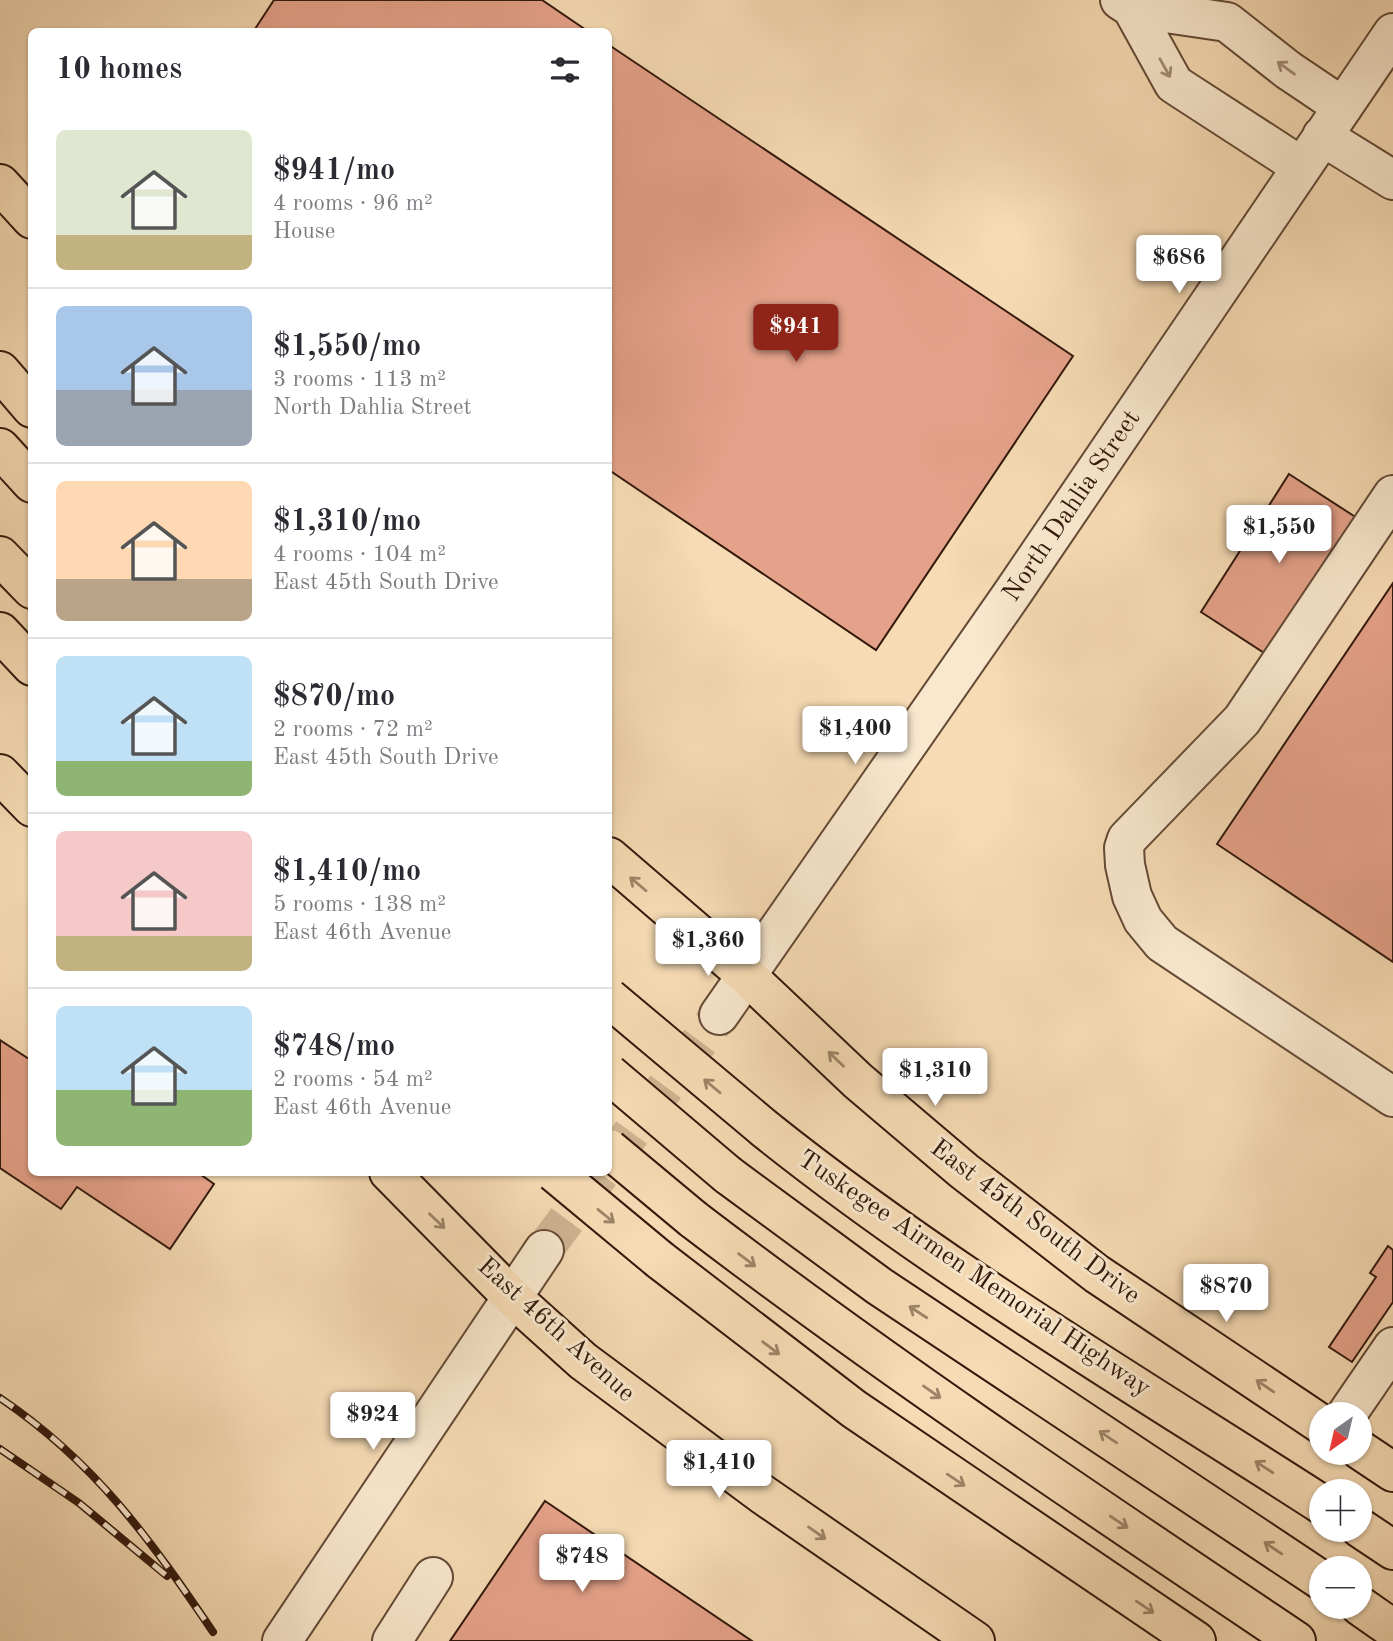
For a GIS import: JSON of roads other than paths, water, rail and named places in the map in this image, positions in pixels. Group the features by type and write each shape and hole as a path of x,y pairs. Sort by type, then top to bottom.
{"main road":[{"path":"0,184 28,215"},
{"path":"0,371 28,403"},
{"path":"0,448 28,479"},
{"path":"0,556 28,585"},
{"path":"0,632 28,662"},
{"path":"0,774 28,803"},
{"name":"East 45th South Drive","path":"612,860 746,975 858,1081 1021,1217 1097,1274 1309,1416"},
{"name":"Tuskegee Airmen Memorial Highway","path":"612,1001 842,1191 989,1290 1309,1496"},
{"path":"612,1077 729,1175 879,1286 1309,1572"},
{"path":"612,1152 693,1219 777,1283 1042,1470 1296,1641"},
{"name":"East 46th Avenue","path":"393,1176 512,1297 583,1361 664,1423 841,1550 975,1641"},
{"path":"559,1176 751,1333 854,1409 1196,1641"},
{"path":"1372,1458 1393,1472"},
{"path":"1372,1536 1393,1550"},
{"path":"1372,1614 1393,1629"}],"street":[{"path":"1126,4 1227,22 1288,70 1333,121 1393,180"},
{"path":"1126,4 1174,84 1302,167"},
{"name":"North Dahlia Street","path":"719,1015 1014,592 1393,33"},
{"path":"1393,495 1242,720 1148,814 1132,832 1124,848 1132,896 1143,920 1162,943 1393,1097"},
{"path":"282,1641 544,1250"},
{"path":"1357,1402 1389,1363"},
{"path":"392,1641 433,1577"}],"tunnel":[{"path":"612,1159 719,1015"},
{"path":"544,1250 599,1176"}],"railway":[{"path":"0,1398 64,1448 93,1476 143,1534 213,1632"},
{"path":"0,1449 79,1503 167,1576"}]}
